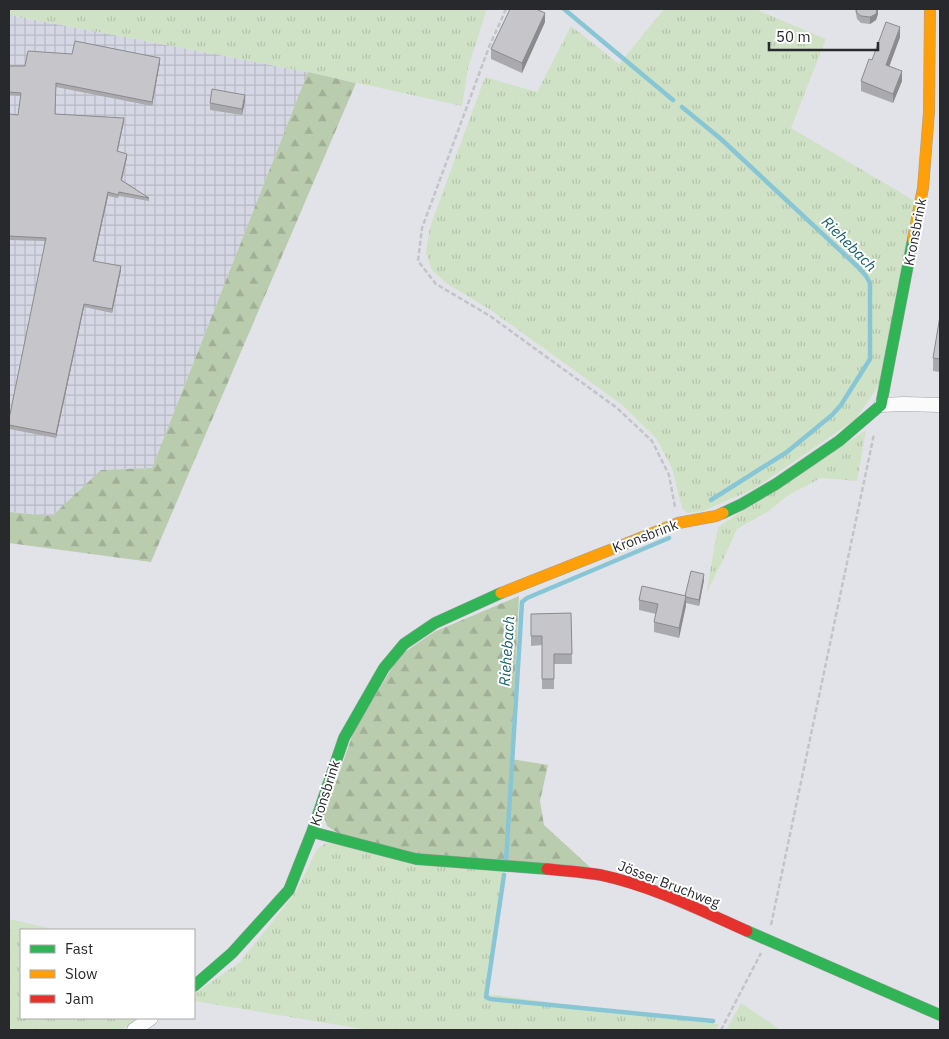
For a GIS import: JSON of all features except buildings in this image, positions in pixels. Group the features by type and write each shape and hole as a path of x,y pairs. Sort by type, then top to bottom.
{"street":[{"name":"Kronsbrink","path":"195,985 232,953 288,890 312,832 344,738 384,668 404,644 434,623 513,588 678,523 716,516 742,504 776,484 839,441 881,405 923,188 929,112 930,9"},
{"path":"881,405 940,405"},
{"name":"Jösser Bruchweg","path":"312,832 416,859 599,875 667,896 940,1015"},
{"path":"134,1030 150,1019"}],"path":[{"path":"506,9 489,47 422,228 418,261 436,284 490,316 618,408 652,441 669,475 678,523"},
{"path":"721,1030 768,940 874,433"}],"shaded area":[{"path":"9,15 308,72 152,468 101,471 52,516 9,512"}],"green space":[{"path":"9,9 487,9 468,68 462,106 308,72 9,15"},
{"path":"664,9 755,9 826,39 791,128 920,204 881,382 856,419 754,489 703,511 687,513 682,508 672,468 656,438 621,404 492,311 446,283 432,270 426,252 430,227 485,77 537,92 571,26 619,64"},
{"path":"308,72 356,83 151,562 9,543 9,512 52,516 101,470 152,468"},
{"path":"866,430 857,481 821,478 787,496 769,511 737,529 706,594 718,527"},
{"path":"519,596 511,759 548,765 540,801 544,825 592,869 416,856 338,833 327,826 324,816 354,731 399,656 434,632"},
{"path":"326,843 505,870 486,994 719,1024 716,1030 368,1030 195,1001 195,993 240,962 296,892 317,849"},
{"path":"9,919 53,929 20,929 20,1019 138,1019 122,1030 9,1030"},
{"path":"741,1003 781,1030 726,1030"}],"waterway":[{"name":"Riehebach","path":"564,9 673,100"},
{"name":"Riehebach","path":"682,107 721,139 858,267 870,283 870,359 841,405 832,415 787,452 711,500"},
{"name":"Riehebach","path":"506,861 522,602 527,598 669,538"},
{"name":"Riehebach","path":"504,875 486,997 490,999 713,1021"}],"traffic: fast":[{"path":"723,513 776,484 839,441 881,405 913,239"},
{"path":"195,985 232,953 289,890 312,832 344,738 384,668 404,644 435,623 501,593"},
{"path":"312,832 416,859 547,869"},
{"path":"747,931 940,1015"}],"traffic: slow":[{"path":"913,239 923,188 929,112 930,9"},
{"path":"501,593 678,523 723,513"}],"traffic: jam":[{"path":"547,869 601,875 639,885 676,899 747,931"}]}
